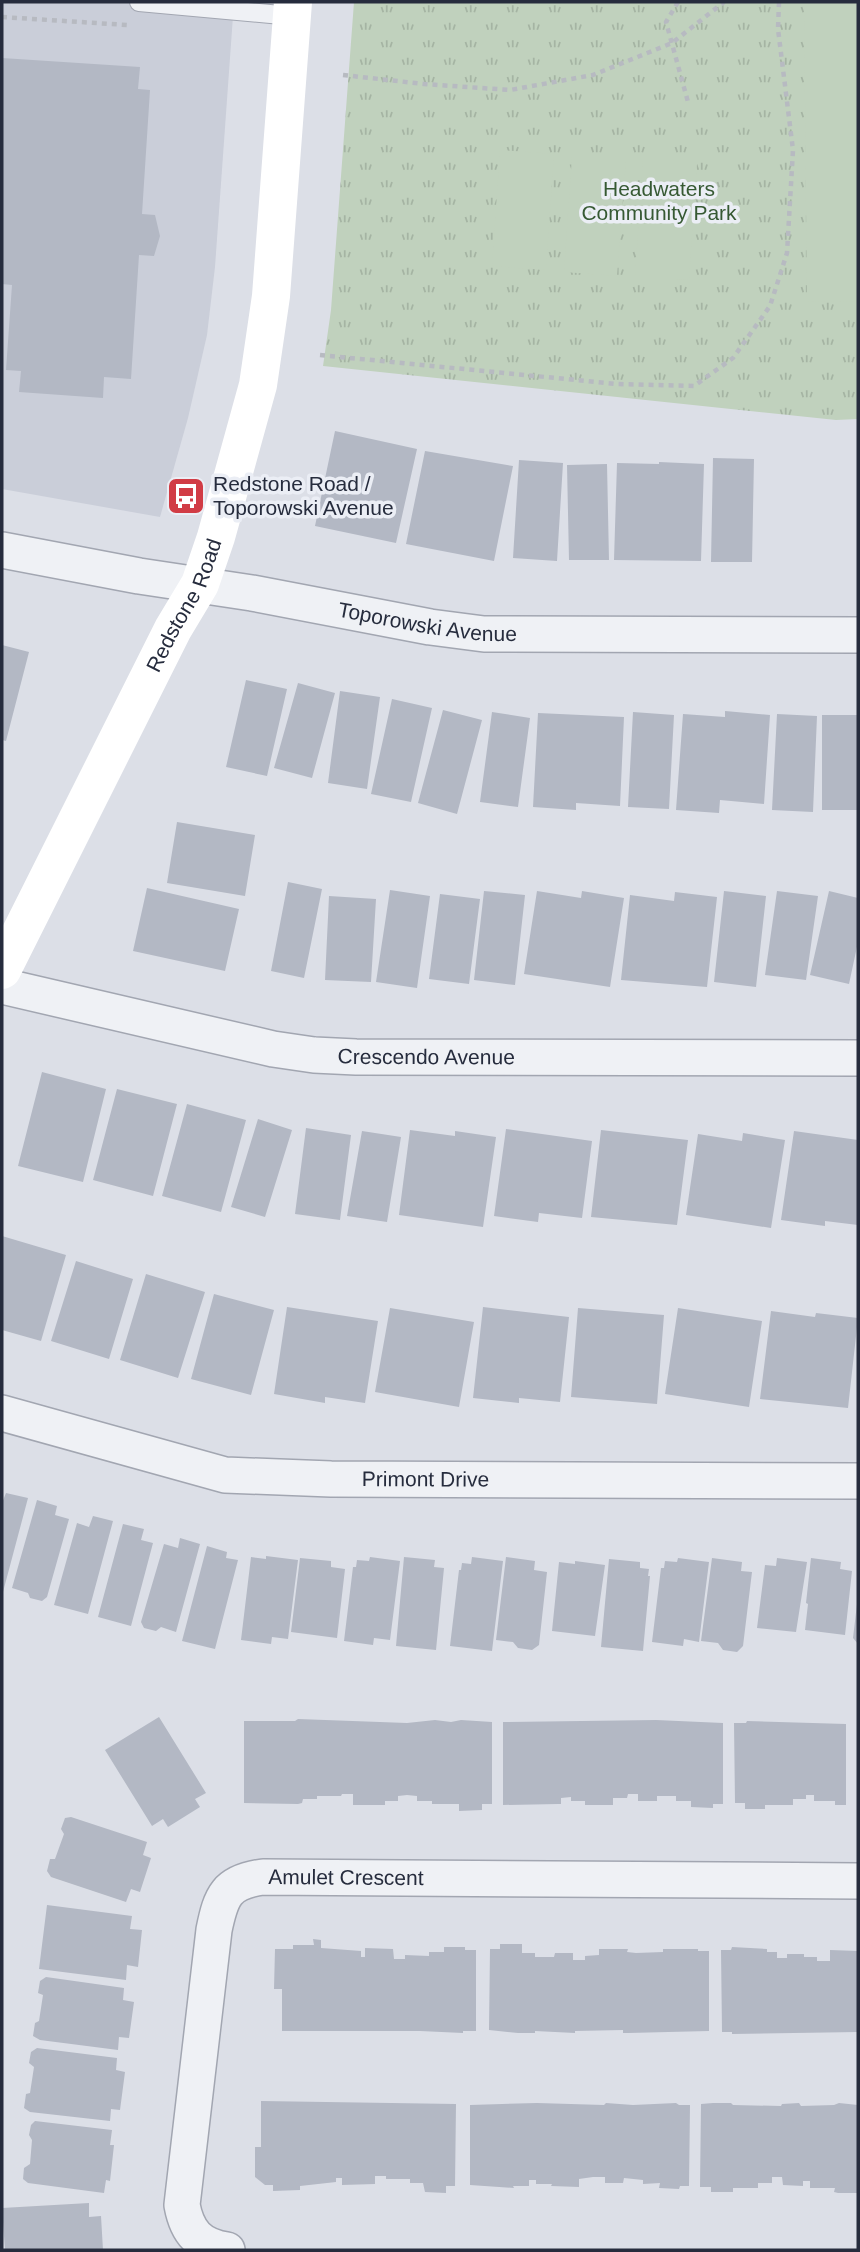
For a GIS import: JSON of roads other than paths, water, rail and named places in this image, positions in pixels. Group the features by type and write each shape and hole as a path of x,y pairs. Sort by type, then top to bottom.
{"street":[{"name":"Redstone Road","path":"2,970 173,629 200,584 216,537 258,385 268,326 293,9"},
{"name":"Toporowski Avenue","path":"2,550 429,627 484,634 858,635"},
{"name":"Crescendo Avenue","path":"2,986 273,1049 313,1055 858,1058"},
{"name":"Primont Drive","path":"2,1413 225,1475 331,1479 858,1481"},
{"name":"Amulet Crescent","path":"227,2250 208,2245 195,2236 185,2222 182,2205 214,1930 224,1895 232,1886 262,1877 858,1881"}],"lane":[{"path":"139,2 293,9"}],"place":[{"name":"Redstone Road / Toporowski Avenue","path":"186,496"}],"park label":[{"name":"Headwaters Community Park","path":"659,201"}]}
